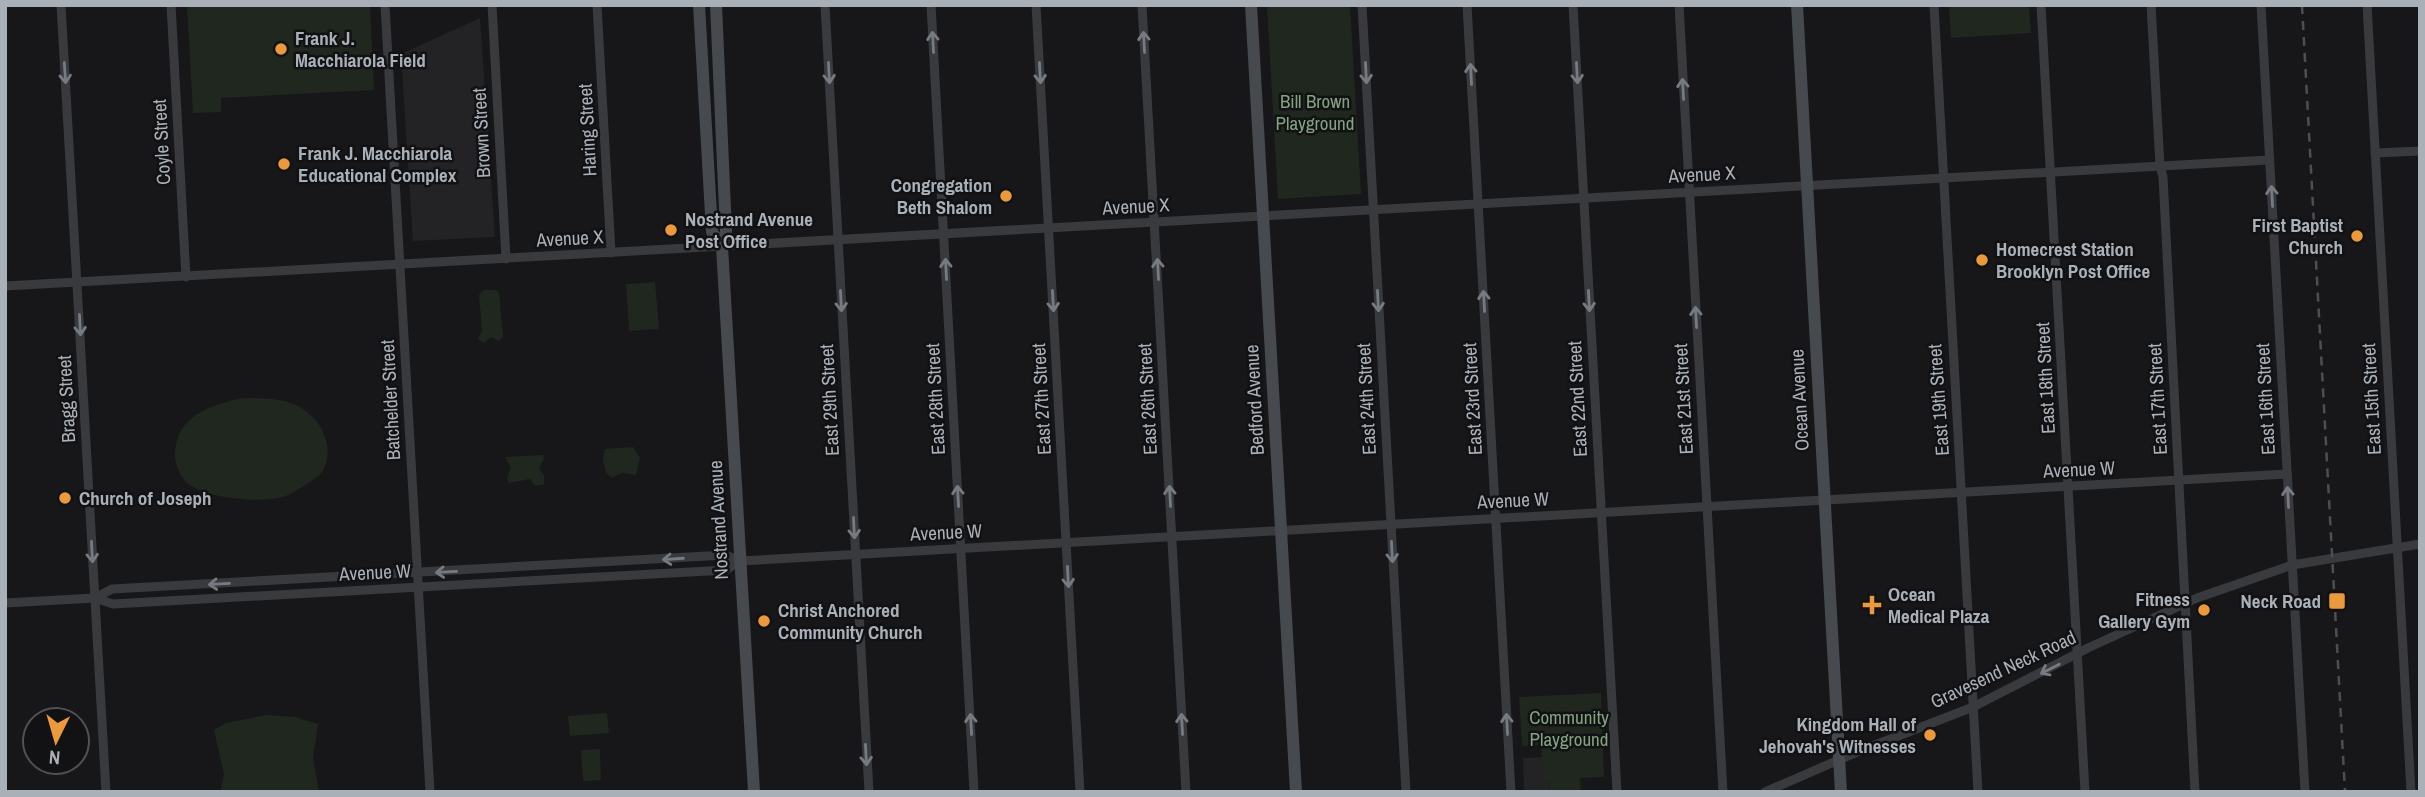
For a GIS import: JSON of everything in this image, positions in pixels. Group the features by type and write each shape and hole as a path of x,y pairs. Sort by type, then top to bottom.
{"main road":[{"name":"Nostrand Avenue","path":"699,5 712,232 722,247"},
{"name":"Nostrand Avenue","path":"716,5 726,232 722,247 754,792"},
{"name":"Bedford Avenue","path":"1251,5 1296,792"},
{"name":"Ocean Avenue","path":"1797,5 1841,792"}],"street":[{"name":"Bragg Street","path":"61,5 106,792"},
{"name":"Coyle Street","path":"171,5 186,277"},
{"name":"Batchelder Street","path":"385,5 430,792"},
{"name":"Brown Street","path":"492,5 506,259"},
{"name":"Haring Street","path":"597,5 611,253"},
{"name":"East 29th Street","path":"825,5 869,792"},
{"name":"East 28th Street","path":"931,5 974,792"},
{"name":"East 27th Street","path":"1036,5 1080,792"},
{"name":"East 26th Street","path":"1142,5 1186,792"},
{"name":"East 24th Street","path":"1362,5 1406,792"},
{"name":"East 23rd Street","path":"1467,5 1511,792"},
{"name":"East 22nd Street","path":"1573,5 1617,792"},
{"name":"East 21st Street","path":"1679,5 1723,792"},
{"name":"East 19th Street","path":"1934,5 1978,792"},
{"name":"East 18th Street","path":"2041,5 2085,792"},
{"name":"East 17th Street","path":"2151,5 2160,166 2163,177 2195,792"},
{"name":"East 16th Street","path":"2261,5 2305,792"},
{"name":"East 15th Street","path":"2367,5 2411,792"},
{"path":"2375,153 2420,151"},
{"name":"Avenue X","path":"5,286 2269,160"},
{"name":"Avenue W","path":"95,598 112,589 725,555 740,561 855,555 2287,474"},
{"name":"Gravesend Neck Road","path":"1765,792 1973,707 2185,603 2292,565 2420,544"},
{"name":"Avenue W","path":"5,603 95,598 113,604 726,570 740,561"}],"shaded area":[{"path":"480,18 495,237 413,241 401,54"},
{"path":"1542,757 1543,779 1549,780 1550,792 1524,792 1523,758"}],"green space":[{"name":"Frank J. Macchiarola Field","path":"187,5 370,5 374,90 221,98 221,112 193,113"},
{"name":"Bill Brown Playground","path":"1267,5 1350,5 1361,194 1278,199"},
{"path":"1949,5 2029,5 2031,33 1951,38"},
{"path":"655,282 659,329 629,331 626,284"},
{"path":"484,290 496,290 499,293 503,336 499,341 491,337 484,343 478,339 482,331 479,295"},
{"path":"243,398 270,399 296,405 319,424 324,433 328,453 320,475 286,496 264,500 235,499 207,493 187,483 175,458 181,430 197,414 219,404"},
{"path":"633,447 640,458 636,475 622,473 612,478 606,473 603,459 605,449"},
{"path":"543,455 544,459 539,468 544,475 544,484 535,486 530,479 509,483 507,478 511,468 505,457"},
{"name":"Community Playground","path":"1601,693 1604,777 1580,778 1581,792 1550,792 1549,780 1543,780 1541,745 1522,746 1519,697"},
{"path":"607,713 609,733 570,736 568,716"},
{"path":"267,715 295,717 318,724 313,758 319,792 220,792 224,775 214,730 226,723"},
{"path":"600,749 601,780 583,781 581,750"}],"railway":[{"path":"2302,5 2345,792"}],"place":[{"name":"Frank J. Macchiarola Field","path":"281,49"},
{"name":"Frank J. Macchiarola Educational Complex","path":"284,164"},
{"name":"Congregation Beth Shalom","path":"1006,196"},
{"name":"Nostrand Avenue Post Office","path":"671,230"},
{"name":"First Baptist Church","path":"2357,236"},
{"name":"Homecrest Station Brooklyn Post Office","path":"1982,260"},
{"name":"Church of Joseph","path":"65,498"},
{"name":"Neck Road","path":"2337,601"},
{"name":"Ocean Medical Plaza","path":"1872,605"},
{"name":"Fitness Gallery Gym","path":"2204,610"},
{"name":"Christ Anchored Community Church","path":"764,621"},
{"name":"Kingdom Hall of Jehovah's Witnesses","path":"1930,735"}]}
